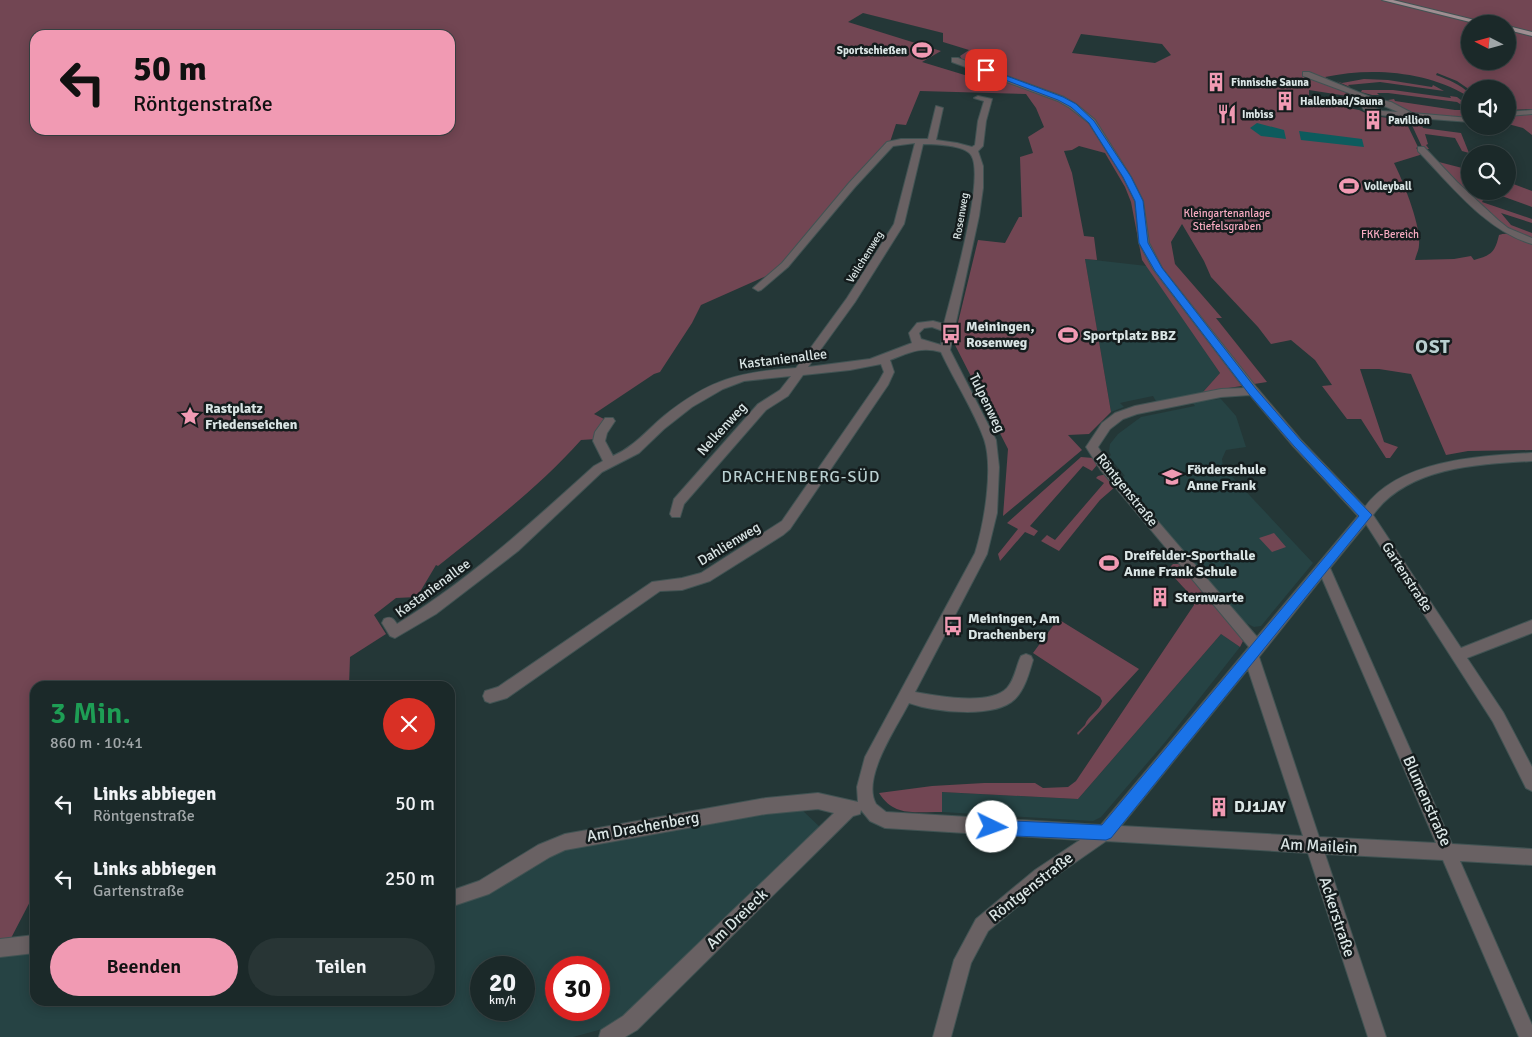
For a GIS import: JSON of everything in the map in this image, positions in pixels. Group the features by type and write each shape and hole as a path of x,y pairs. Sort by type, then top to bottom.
{"main road":[{"path":"1385,0 1461,18"},
{"path":"1516,30 1532,34"}],"street":[{"name":"Gartenstraße","path":"956,60 1061,99 1073,106 1092,122 1123,171 1139,201 1144,243 1158,269 1252,391 1297,443 1366,515 1508,734 1532,784"},
{"path":"1306,74 1373,100 1364,101 1364,105 1371,110 1381,113 1461,119"},
{"path":"758,288 785,265 852,185 890,144 894,142 920,141 962,147 973,151 979,146 982,121 988,98 978,98"},
{"path":"931,142 939,108"},
{"path":"1516,113 1532,112"},
{"name":"Veilchenweg","path":"801,372 851,300 900,224 920,141"},
{"path":"1421,149 1454,184 1495,222 1505,230 1532,241"},
{"name":"Rosenweg","path":"944,350 947,329 969,242 978,186 978,156 973,151"},
{"path":"944,350 920,344 916,341 914,333 921,325 933,324 947,329"},
{"name":"Kastanienallee","path":"389,623 396,632 431,610 514,547 598,469 610,461 636,450 672,417 700,397 720,386 743,377 868,364 885,360 896,355 906,347 920,344"},
{"name":"Tulpenweg","path":"906,695 981,554 987,531 992,494 992,451 990,440 944,350"},
{"name":"Dahlienweg","path":"490,696 502,693 657,586 682,584 705,577 779,531 786,525 884,382 889,372 885,360"},
{"name":"Nelkenweg","path":"676,514 678,502 762,407 784,393 801,372"},
{"name":"Röntgenstraße","path":"1252,391 1221,393 1134,410 1119,416 1106,426 1092,447 1109,472 1254,651"},
{"path":"609,421 598,440 598,446 610,461"},
{"name":"Röntgenstraße","path":"942,1037 963,960 982,925 1041,876 1106,832 1366,515 1373,503 1411,478 1427,471 1478,462 1532,457"},
{"name":"Blumenstraße","path":"1323,566 1528,1037"},
{"path":"1458,655 1532,626"},
{"name":"Ackerstraße","path":"1254,651 1314,846 1377,1037"},
{"path":"871,810 865,785 870,762 906,695 918,700 977,704 996,703 1009,696 1014,689 1026,660"},
{"name":"Am Drachenberg","path":"455,897 483,888 544,851 565,842 766,806 818,801 849,809"},
{"path":"849,809 871,810 892,820 1106,832"},
{"name":"Am Dreieck","path":"608,1037 630,1023 849,809"},
{"name":"Am Mailein","path":"1106,832 1314,846 1532,857"},
{"path":"0,948 30,945"}],"shaded area":[{"path":"1085,259 1147,266 1220,373 1203,392 1157,403 1153,396 1129,401 1120,403 1124,407 1111,412"},
{"path":"1221,399 1236,416 1246,447 1226,450 1222,459 1223,467 1313,563 1261,626 1254,627 1246,623 1231,609 1119,478 1125,476 1109,457 1111,455 1109,451 1110,444 1118,434 1141,417 1195,406 1192,402"},
{"path":"1221,634 1240,647 1166,741 1101,817 1093,821 942,812 941,792 1078,799"},
{"path":"802,810 822,829 613,1026 573,1037 0,1037 0,953 30,950 30,1006 455,1006 455,902 552,852 642,831"}],"green space":[{"path":"0,0 1532,0 1532,109 1516,110 1516,80 1461,80 1461,84 1437,73 1436,75 1461,87 1461,92 1416,76 1397,73 1360,72 1325,77 1328,79 1325,79 1360,98 1309,90 1309,96 1320,97 1338,106 1359,110 1372,116 1405,120 1418,147 1416,148 1423,154 1394,163 1417,226 1419,249 1415,260 1454,259 1471,256 1474,260 1492,252 1499,235 1503,234 1516,236 1532,243 1532,450 1468,451 1446,455 1411,374 1379,369 1360,369 1384,442 1398,447 1390,458 1386,458 1361,419 1347,419 1322,386 1332,385 1315,360 1291,340 1271,344 1258,327 1211,277 1204,261 1182,224 1171,242 1175,264 1222,318 1216,318 1267,382 1203,392 1220,373 1142,260 1131,202 1125,187 1105,153 1079,146 1072,150 1064,151 1072,173 1084,236 1094,237 1097,260 1085,259 1111,412 1089,434 1068,435 1082,450 1003,516 1008,449 954,343 954,339 978,240 1005,243 1019,217 1022,217 1020,157 1033,153 1028,137 1044,127 1036,108 1026,94 920,91 906,125 896,124 890,142 773,273 701,305 692,323 660,372 654,374 594,414 606,420 596,439 581,440 548,474 512,506 438,566 436,565 417,597 396,598 374,615 386,634 350,657 349,681 30,681 30,902 9,942 0,943","holes":["863,13 943,33 943,42 969,50 960,56 962,59 1034,89 973,72 968,76 922,62 941,51 848,22","1081,34 1162,44 1171,55 1155,63 1072,53"]},
{"path":"1364,79 1388,80 1432,87 1433,85 1444,91 1380,82 1348,85 1350,87 1336,81 1342,83"},
{"path":"1362,90 1393,90 1451,98 1450,96 1457,97 1461,100 1461,104 1388,93 1372,95 1361,92"},
{"path":"1394,99 1395,101 1461,110 1461,118 1426,116 1425,114 1409,112 1397,107 1388,100"},
{"path":"1532,114 1532,135 1523,128 1516,126 1516,116"},
{"path":"1409,119 1433,123 1420,121 1423,128 1461,133 1466,145 1461,145 1461,149 1455,138 1425,134 1428,144 1426,145 1429,149 1423,149"},
{"path":"1435,161 1461,168 1461,186"},
{"path":"1516,185 1532,191 1532,207 1513,200 1516,200"},
{"path":"1476,200 1483,200 1482,202 1532,219 1532,223 1501,213 1511,225 1532,233 1532,239 1506,228"},
{"path":"1081,457 1093,458 1097,465 1092,471 1083,466 1030,526 1038,531 1034,536 1025,532 1000,561 998,554 1018,529 1007,523"},
{"path":"1107,474 1115,487 1100,500 1059,551 1041,541 1047,535 1055,540 1104,483 1096,478"},
{"path":"1274,533 1286,547 1272,552 1259,538"},
{"path":"1173,564 1179,564 1184,568 1243,641 1240,647 1221,634 1078,799 942,792 942,812 899,810 885,801 879,793 932,786 1035,783 1043,788 1068,787 1076,781 1194,605 1187,591 1168,569"},
{"path":"1058,619 1139,669 1078,735 1077,733 1101,704 1100,697 1033,653"}],"water":[{"path":"1257,123 1284,130 1286,139 1261,136 1250,128"},
{"path":"1299,131 1362,139 1364,147 1301,140"}],"place":[{"name":"Sportschießen","path":"922,50"},
{"name":"Finnische Sauna","path":"1216,82"},
{"name":"Hallenbad/Sauna","path":"1285,101"},
{"name":"Imbiss","path":"1227,114"},
{"name":"Pavillion","path":"1373,120"},
{"name":"Volleyball","path":"1349,186"},
{"name":"Meiningen, Rosenweg","path":"951,334"},
{"name":"Sportplatz BBZ","path":"1068,335"},
{"name":"Rastplatz Friedenseichen","path":"190,416"},
{"name":"Förderschule Anne Frank","path":"1172,477"},
{"name":"Dreifelder-Sporthalle Anne Frank Schule","path":"1109,563"},
{"name":"Sternwarte","path":"1160,597"},
{"name":"Meiningen, Am Drachenberg","path":"953,626"},
{"name":"DJ1JAY","path":"1219,807"}],"district":[{"name":"OST","path":"1433,347"},
{"name":"DRACHENBERG-SÜD","path":"801,477"}],"route":[{"path":"986,70 1068,102 1092,122 1127,177 1139,201 1144,243 1158,269 1252,391 1297,443 1366,515 1354,527 1106,832 992,827"}],"park label":[{"name":"Kleingartenanlage Stiefelsgraben","path":"1227,219"},
{"name":"FKK-Bereich","path":"1390,234"}]}
